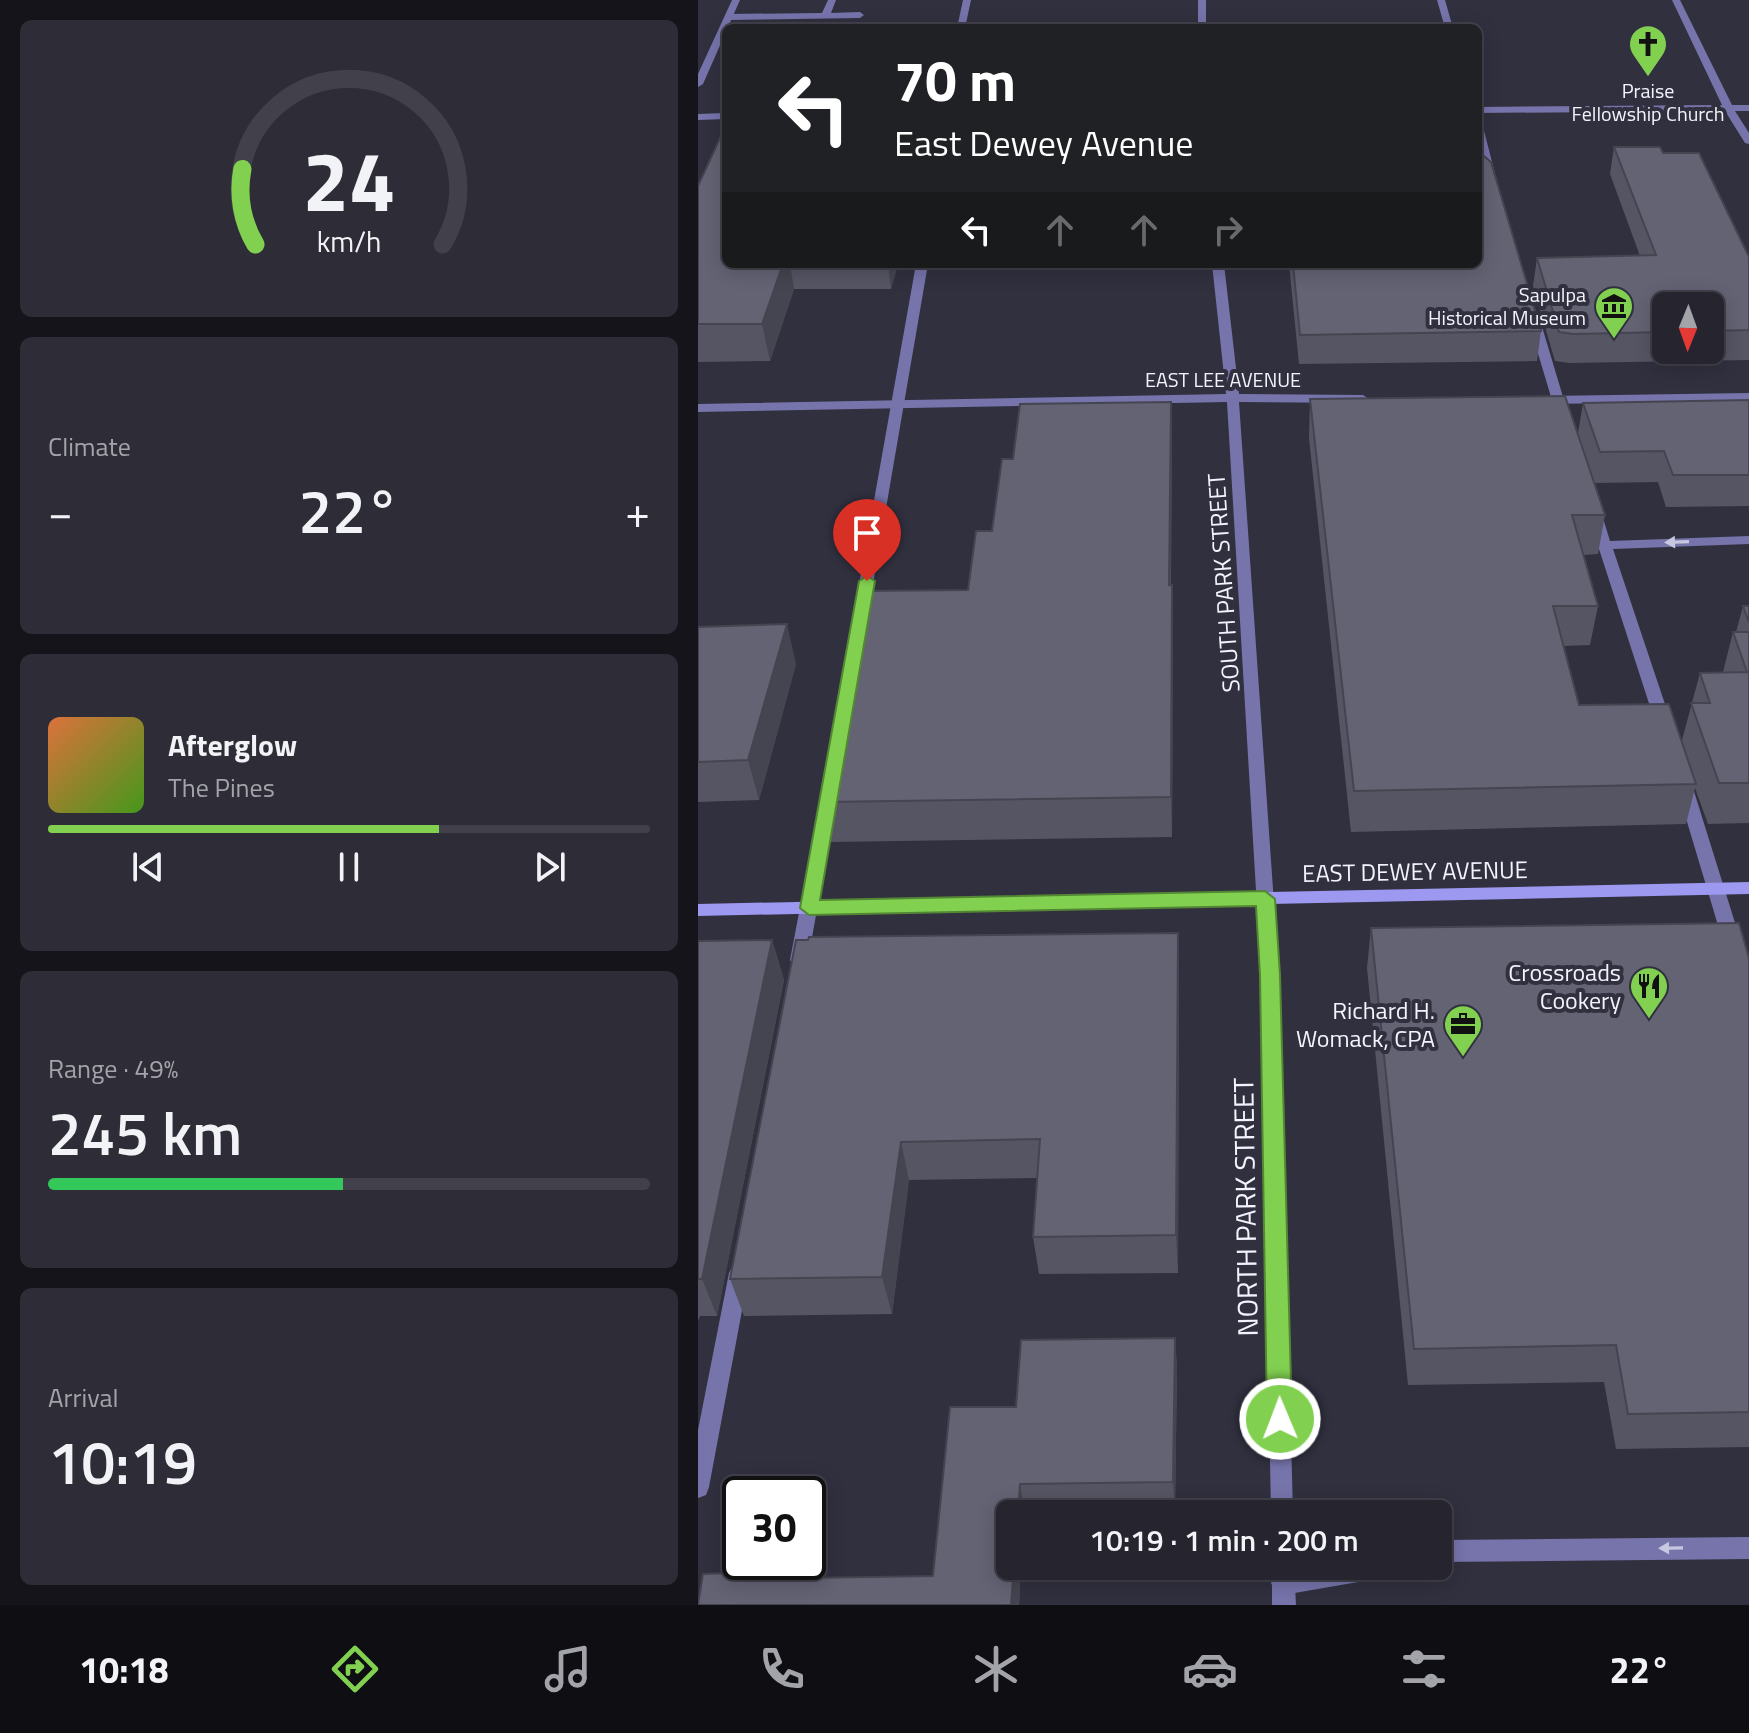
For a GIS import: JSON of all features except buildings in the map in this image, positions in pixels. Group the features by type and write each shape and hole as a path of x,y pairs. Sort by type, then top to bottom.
{"main road":[{"name":"EAST DEWEY AVENUE","path":"698,910 1749,888"}],"street":[{"path":"726,24 736,0"},
{"path":"826,15 832,0"},
{"path":"962,24 967,0"},
{"path":"1202,0 1202,24"},
{"path":"1441,0 1448,24"},
{"path":"1676,0 1729,109 1749,141"},
{"path":"729,17 860,15"},
{"path":"698,84 722,32"},
{"path":"1482,110 1749,108"},
{"path":"698,117 722,116"},
{"path":"1482,140 1496,187"},
{"path":"858,632 921,268"},
{"name":"SOUTH PARK STREET","path":"1218,268 1233,398 1265,899"},
{"path":"1531,309 1567,429"},
{"path":"1526,400 1749,397"},
{"name":"EAST LEE AVENUE","path":"698,408 1233,398 1372,399"},
{"path":"1590,501 1669,739"},
{"path":"1605,545 1749,540"},
{"path":"1678,769 1718,889 1737,960"},
{"path":"797,970 831,785"},
{"name":"NORTH PARK STREET","path":"1265,899 1270,975 1282,1500"},
{"path":"698,1487 743,1252"},
{"path":"1452,1551 1749,1548"},
{"path":"1283,1585 1310,1580"}],"place":[{"name":"Praise Fellowship Church","path":"1648,78"},
{"name":"Sapulpa Historical Museum","path":"1614,340"},
{"name":"Crossroads Cookery","path":"1649,1020"},
{"name":"Richard H. Womack, CPA","path":"1463,1058"}],"route":[{"path":"867,581 809,908 1265,899 1270,975 1280,1419"}]}
